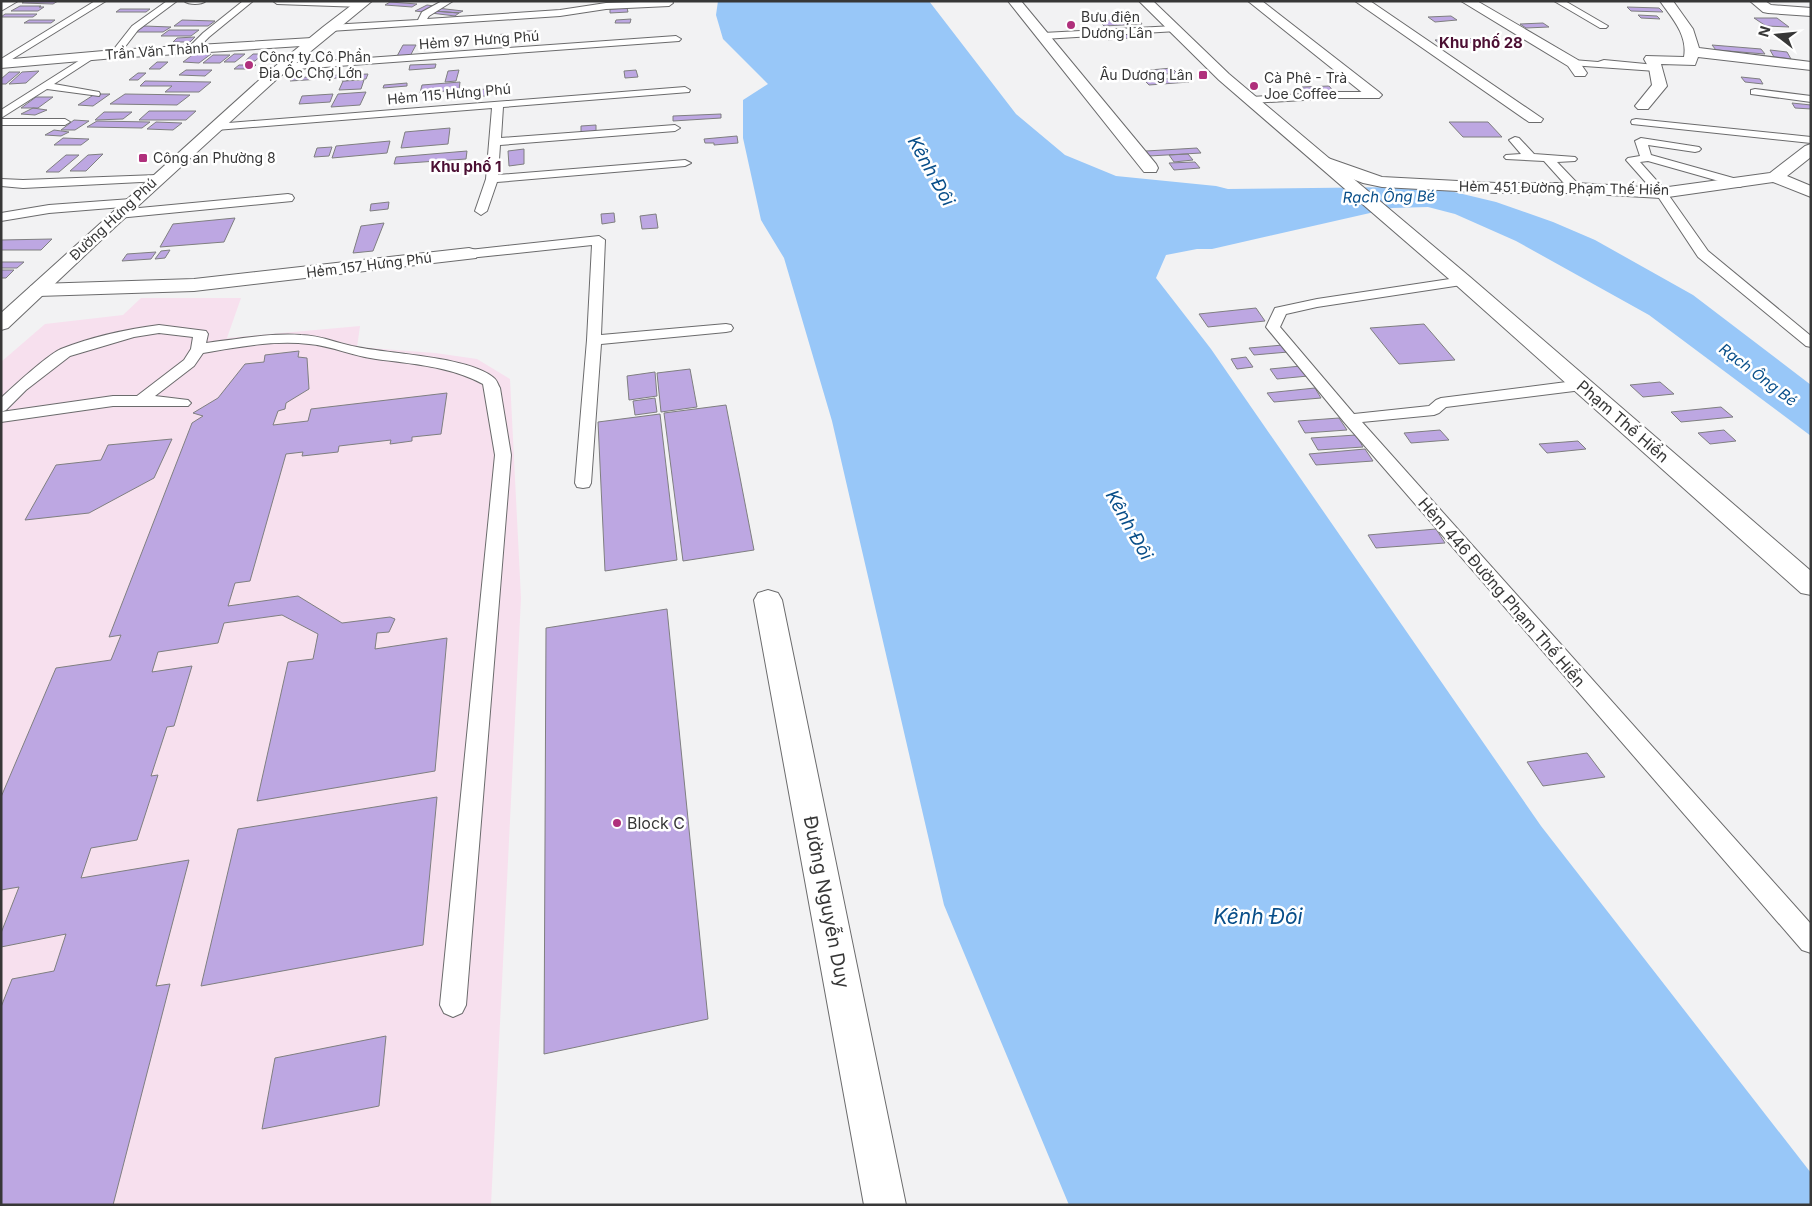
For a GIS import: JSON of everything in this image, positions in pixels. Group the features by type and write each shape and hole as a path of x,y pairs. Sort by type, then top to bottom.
{"street":[{"path":"1,7 12,1"},
{"path":"1014,1 1150,168"},
{"path":"1145,1 1224,77 1325,162"},
{"path":"1254,1 1374,95"},
{"path":"1361,1 1535,119"},
{"path":"1467,1 1577,68"},
{"path":"1643,106 1660,86 1656,68 1651,59 1690,62 1694,52 1682,21 1666,1"},
{"path":"1756,1 1768,9 1811,12"},
{"name":"Đường Hưng Phú","path":"1,324 125,208 283,67 364,2"},
{"name":"Trần Văn Thành","path":"1,63 312,42"},
{"path":"1694,52 1811,66"},
{"path":"1811,149 1775,177 1811,192"},
{"name":"Phạm Thế Hiển","path":"1325,162 1341,178 1463,281 1811,586"},
{"name":"Hẻm 451 Đường Phạm Thế Hiển","path":"1325,162 1382,182 1496,188 1575,188 1661,193 1775,177"},
{"name":"Hẻm 157 Hưng Phú","path":"38,290 194,285 469,254"},
{"name":"Đường Nguyễn Duy","path":"768,600 885,1205"}],"lane":[{"path":"1,63 102,1"},
{"path":"115,54 135,28 173,1"},
{"path":"188,1 202,1"},
{"path":"192,49 206,35 249,1"},
{"path":"277,1 364,2"},
{"path":"421,22 426,14 449,1"},
{"path":"1558,1 1603,26"},
{"path":"330,28 560,13 606,6 669,3"},
{"path":"1043,36 1174,29"},
{"name":"Hẻm 97 Hưng Phú","path":"283,67 676,39"},
{"path":"1,115 91,56"},
{"path":"1577,68 1604,63 1656,68"},
{"path":"46,86 95,94"},
{"name":"Hẻm 115 Hưng Phú","path":"216,127 685,90"},
{"path":"1755,92 1811,98"},
{"path":"1251,100 1337,95 1374,95"},
{"path":"481,211 492,179 498,104"},
{"path":"1,122 65,122"},
{"path":"1636,122 1811,140"},
{"path":"495,142 676,128"},
{"path":"1515,140 1530,158"},
{"path":"1646,158 1641,141 1695,150"},
{"path":"1510,157 1571,158"},
{"path":"1547,158 1575,188"},
{"path":"1740,183 1646,158 1632,160 1661,193 1703,254 1811,343"},
{"path":"492,179 685,163"},
{"path":"1708,174 1726,168"},
{"path":"3,184 157,179"},
{"path":"1,217 49,209 125,208 288,198"},
{"name":"Hẻm 157 Hưng Phú","path":"469,254 598,240 594,340 583,483"},
{"name":"Hẻm 446 Đường Phạm Thế Hiển","path":"1463,281 1317,304 1280,312 1273,327 1350,419 1811,942"},
{"path":"594,340 726,328"},
{"path":"1,406 21,387 64,353 132,333 159,329 201,334 198,349 189,363 141,400"},
{"path":"198,349 268,341 316,340 357,352 470,371 489,381 492,388 503,455 454,1005"},
{"path":"1350,419 1434,410 1441,403 1582,385"},
{"path":"1,416 114,401 141,400 183,403"}],"shaded area":[{"path":"141,298 241,298 227,338 360,326 357,347 435,353 477,359 510,379 521,598 491,1205 1,1205 1,362 45,324 123,315"}],"water":[{"name":"Kênh Đôi","path":"718,1 929,1 1016,114 1065,155 1116,176 1216,186 1228,189 1398,187 1450,191 1496,202 1553,222 1595,240 1693,295 1811,385 1811,436 1649,315 1516,241 1455,214 1428,207 1392,208 1212,249 1197,249 1166,255 1156,278 1211,349 1541,826 1811,1173 1811,1205 1069,1205 944,905 832,421 784,258 761,220 743,138 743,100 768,84 723,39 716,15"}],"building":[{"path":"25,1 58,1 53,4 22,3"},
{"path":"390,2 417,4 412,7 385,5"},
{"path":"427,5 434,6 423,12 415,11"},
{"path":"20,6 44,7 38,11 11,11"},
{"path":"1627,7 1659,8 1663,12 1631,11"},
{"path":"437,8 463,11 459,13 434,11"},
{"path":"627,8 628,12 610,13 610,9"},
{"path":"120,9 150,9 146,12 116,12"},
{"path":"435,11 459,13 455,16 431,13"},
{"path":"5,14 37,14 33,17 1,17"},
{"path":"1638,15 1657,16 1660,19 1641,18"},
{"path":"1451,16 1457,20 1435,22 1428,17"},
{"path":"1138,18 1142,24 1104,26 1099,21"},
{"path":"1754,18 1777,18 1789,27 1766,26"},
{"path":"631,19 630,23 615,23 616,20"},
{"path":"29,20 55,20 51,23 24,23"},
{"path":"182,20 215,21 208,26 174,26"},
{"path":"1543,23 1549,27 1526,28 1520,24"},
{"path":"144,26 171,27 163,32 136,32"},
{"path":"169,30 199,30 191,36 161,36"},
{"path":"525,31 538,31 537,36 525,37"},
{"path":"1147,33 1150,36 1108,40 1104,36"},
{"path":"507,34 506,38 491,39 492,35"},
{"path":"195,37 190,42 173,42 177,38"},
{"path":"1484,38 1489,42 1440,44 1435,40"},
{"path":"403,45 416,45 409,58 396,58"},
{"path":"1712,45 1761,49 1765,54 1716,50"},
{"path":"1770,50 1787,52 1791,59 1774,57"},
{"path":"195,53 211,54 199,63 183,62"},
{"path":"234,54 245,54 235,62 224,62"},
{"path":"253,54 263,54 255,61 245,61"},
{"path":"213,55 230,55 220,63 203,63"},
{"path":"157,62 168,62 160,69 149,69"},
{"path":"436,64 435,68 409,70 410,65"},
{"path":"239,65 256,65 251,69 234,69"},
{"path":"1172,68 1177,73 1143,76 1139,71"},
{"path":"186,70 212,70 205,76 179,75"},
{"path":"459,70 456,81 445,82 448,71"},
{"path":"636,70 638,77 625,78 624,71"},
{"path":"39,71 26,83 9,84 22,72"},
{"path":"9,72 20,72 6,84 1,84 1,79"},
{"path":"138,73 146,73 138,80 129,80"},
{"path":"368,74 366,79 342,81 344,75"},
{"path":"338,75 337,78 290,81 292,78"},
{"path":"1741,77 1760,79 1763,84 1745,82"},
{"path":"1184,78 1189,82 1149,85 1144,80"},
{"path":"364,80 361,89 339,90 343,81"},
{"path":"145,81 211,82 199,92 165,92 172,86 140,86"},
{"path":"460,82 459,90 420,93 422,85"},
{"path":"407,83 407,86 383,88 384,85"},
{"path":"1329,86 1336,94 1308,95 1302,87"},
{"path":"486,89 485,96 470,97 471,90"},
{"path":"366,92 360,105 331,107 338,94"},
{"path":"95,94 110,94 93,106 78,105"},
{"path":"125,94 190,95 177,105 110,104"},
{"path":"333,94 330,102 299,104 302,96"},
{"path":"36,97 53,97 38,108 21,108"},
{"path":"1792,103 1811,105 1811,109 1795,108"},
{"path":"33,108 47,110 35,115 21,114"},
{"path":"149,111 196,111 186,120 139,120"},
{"path":"104,112 132,112 123,119 95,120"},
{"path":"721,114 721,118 673,121 673,116"},
{"path":"74,120 89,121 75,130 61,130"},
{"path":"97,121 150,122 142,128 87,127"},
{"path":"156,122 182,123 173,130 147,129"},
{"path":"1449,122 1488,122 1502,137 1463,137"},
{"path":"596,125 596,132 581,133 581,126"},
{"path":"450,128 448,144 401,148 405,132"},
{"path":"54,130 69,132 61,136 45,135"},
{"path":"737,136 738,143 714,145 714,143 705,143 704,139"},
{"path":"63,138 89,139 81,145 54,145"},
{"path":"390,141 387,153 332,158 336,146"},
{"path":"332,147 329,156 314,157 317,148"},
{"path":"1197,148 1201,153 1149,156 1146,151"},
{"path":"524,149 524,164 509,166 508,151"},
{"path":"467,151 466,159 394,164 396,157"},
{"path":"103,154 86,171 70,171 88,155"},
{"path":"1188,154 1193,160 1174,162 1169,155"},
{"path":"66,155 79,155 59,172 46,172"},
{"path":"1195,162 1200,168 1174,170 1169,163"},
{"path":"389,202 388,209 370,211 371,204"},
{"path":"614,213 615,222 602,224 601,214"},
{"path":"656,214 658,228 642,229 640,216"},
{"path":"235,218 224,242 160,247 173,224"},
{"path":"384,223 373,251 353,253 361,226"},
{"path":"52,239 41,250 1,250 1,240"},
{"path":"170,250 165,258 155,259 161,251"},
{"path":"156,252 151,259 122,261 127,254"},
{"path":"1,262 24,262 17,268 1,268"},
{"path":"1,270 14,270 6,278 1,278"},
{"path":"1256,308 1265,321 1208,327 1199,314"},
{"path":"1424,324 1455,360 1399,364 1370,328"},
{"path":"1283,345 1288,352 1254,355 1249,348"},
{"path":"299,351 298,357 307,358 309,389 286,403 285,409 278,411 273,425 308,421 311,409 447,393 441,434 412,437 412,441 390,444 391,440 339,446 338,452 302,456 303,452 286,454 250,581 235,583 228,606 298,596 342,623 390,617 395,619 389,632 377,633 375,649 447,638 435,771 257,801 288,662 313,659 318,634 282,615 224,623 218,643 158,652 152,672 192,666 174,726 167,727 151,776 158,775 137,840 91,848 81,878 189,860 156,986 170,984 113,1205 1,1205 1,1007 12,979 54,971 66,934 1,947 1,933 19,887 1,890 1,797 56,668 111,660 121,635 109,637 192,423 203,416 193,413 218,398 245,364 264,362 265,355"},
{"path":"1246,357 1253,367 1237,369 1231,359"},
{"path":"1301,366 1308,376 1277,379 1270,369"},
{"path":"690,369 697,407 661,412 657,373"},
{"path":"655,372 657,396 629,400 627,376"},
{"path":"1660,382 1674,394 1643,397 1630,385"},
{"path":"1315,388 1321,398 1274,402 1267,393"},
{"path":"655,398 657,412 635,415 633,401"},
{"path":"726,405 754,550 683,561 664,413"},
{"path":"1721,407 1733,417 1681,422 1671,412"},
{"path":"660,414 677,560 605,571 598,422"},
{"path":"1339,418 1347,430 1305,433 1298,421"},
{"path":"1440,430 1449,440 1411,443 1404,433"},
{"path":"1724,430 1736,441 1710,444 1698,433"},
{"path":"1356,435 1363,447 1318,450 1311,438"},
{"path":"172,439 154,478 89,513 25,520 56,465 101,460 108,445"},
{"path":"1578,441 1586,449 1547,453 1539,444"},
{"path":"1365,449 1373,461 1316,465 1309,454"},
{"path":"1436,529 1445,543 1376,548 1368,535"},
{"name":"Block C","path":"667,609 708,1019 544,1054 546,628"},
{"path":"1587,753 1605,777 1543,786 1527,762"},
{"path":"437,797 423,945 201,986 238,829"},
{"path":"386,1036 379,1106 262,1129 275,1058"}],"place":[{"name":"Bưu điện Dương Lân","path":"1071,25"},
{"name":"Công ty Cô Phần Địa Ốc Chợ Lớn","path":"249,65"},
{"name":"Âu Dương Lân","path":"1203,75"},
{"name":"Cà Phê - Trà Joe Coffee","path":"1254,86"},
{"name":"Công an Phường 8","path":"143,158"},
{"name":"Block C","path":"617,823"}],"district":[{"name":"Khu phố 28","path":"1481,43"},
{"name":"Khu phố 1","path":"466,167"}],"water label":[{"name":"Rạch Ông Bé","path":"1389,197"},
{"name":"Rạch Ông Bé","path":"1758,375"}]}
